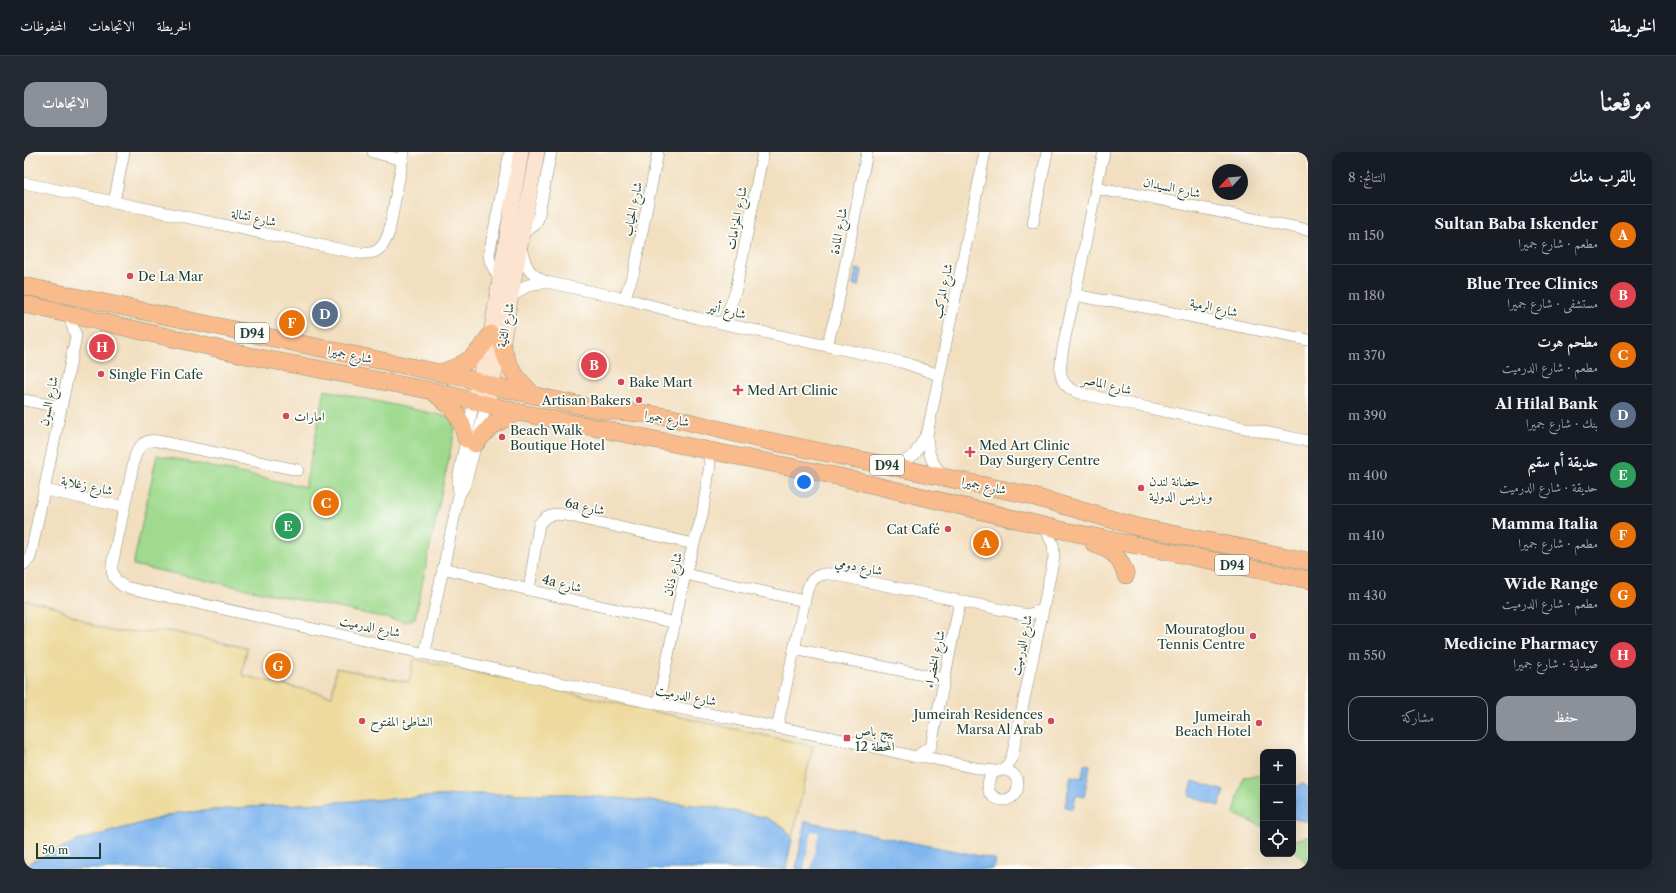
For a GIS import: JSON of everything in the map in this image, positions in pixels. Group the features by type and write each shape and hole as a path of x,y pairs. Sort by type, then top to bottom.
{"main road":[{"name":"شارع الثنية","path":"496,340 500,281 521,152"},
{"name":"شارع الثنية","path":"480,403 496,340 510,298 522,240 537,152"},
{"name":"شارع جميرا","path":"24,286 440,373 601,410 649,414 673,418 750,437 1024,494 1117,522 1189,538 1308,561"},
{"name":"شارع جميرا","path":"24,304 95,322 250,356 433,391 517,412 836,476 1060,530 1303,583"},
{"path":"440,373 460,366 471,359 482,348 496,340 510,370 534,395"},
{"path":"433,391 456,412 470,441 490,426 517,412"},
{"path":"1060,530 1078,525 1110,531 1115,528 1117,522"},
{"path":"1060,530 1071,537 1110,550 1118,557 1126,575"},
{"path":"1133,545 1136,539 1141,537 1172,542 1189,538"}],"street":[{"path":"114,202 124,152"},
{"path":"373,152 402,154"},
{"path":"500,281 490,261 489,254 510,152"},
{"path":"522,240 535,225 538,219 551,152"},
{"name":"شارع الحياب","path":"628,299 658,152"},
{"name":"شارع الحزامات","path":"728,324 736,299 736,290 763,152"},
{"name":"شارع المادة","path":"831,346 867,152"},
{"name":"شارع المركب","path":"944,477 929,456 927,435 985,152"},
{"path":"1033,223 1047,152"},
{"name":"شارع الماصر","path":"1104,152 1060,366 1062,380 1070,390 1082,394 1308,441"},
{"name":"شارع تشالة","path":"24,184 357,253 367,253 380,249 389,232 402,154"},
{"name":"شارع السيدان","path":"1096,185 1116,188 1124,192 1308,230"},
{"name":"شارع أنير","path":"522,240 528,270 534,276 546,282 628,299 697,318 903,362 912,362 940,371"},
{"name":"شارع أنير","path":"510,298 528,285 546,282"},
{"name":"شارع الرمية","path":"1076,291 1114,301 1308,340"},
{"path":"68,314 76,336 95,322"},
{"name":"شارع السون","path":"24,564 30,558 76,336"},
{"path":"24,400 61,407"},
{"name":"شارع الثنية","path":"425,652 459,495 465,485 470,441 480,403"},
{"name":"شارع المركب","path":"897,467 915,454 927,435"},
{"name":"شارع الدرميت","path":"298,470 158,441 149,440 144,442 137,450 111,571 113,577 121,585 425,652 489,668 658,704 848,741 916,757 923,757 999,770 1012,773 1017,780 1017,789 1012,797 1005,800 997,799 990,794 987,783 989,777 999,770 1009,763 1012,756 1054,553 1053,544 1043,526"},
{"name":"شارع ذنان","path":"658,704 685,574 702,516 709,468 708,450"},
{"name":"شارع زغلابة","path":"45,490 124,507"},
{"name":"6a شارع","path":"529,590 539,524 548,515 565,515 694,544"},
{"name":"4a شارع","path":"443,568 529,590 676,623"},
{"name":"شارع دومي","path":"777,728 804,601 810,582 817,576 826,573 1027,615"},
{"path":"685,574 804,601"},
{"name":"شارع الخضراء","path":"930,746 960,601"},
{"path":"1039,628 1027,615 1042,610"},
{"path":"794,649 944,679"},
{"path":"916,757 930,746 940,760"},
{"name":"شارع الدرميت","path":"916,757 924,762 973,772 987,783"}],"green space":[{"path":"325,390 449,417 455,429 415,618 405,622 133,565 157,455 305,487"},
{"path":"1260,775 1260,826 1234,814 1243,777"},
{"path":"1308,836 1308,865 1296,852 1296,840"}],"sand":[{"name":"الشاطئ المفتوح","path":"24,600 54,606 92,625 115,632 170,631 247,648 242,675 332,696 336,668 409,682 414,659 813,746 792,838 784,827 767,818 714,807 571,794 474,794 251,807 178,813 77,841 31,862 24,867"}],"water":[{"path":"856,269 862,270 859,286 853,285"},
{"path":"1084,764 1090,765 1084,797 1076,795 1073,809 1065,807 1071,776 1082,778"},
{"path":"1193,781 1224,791 1219,806 1189,796"},
{"path":"1302,783 1308,787 1308,820 1306,821 1296,819 1297,786"},
{"path":"474,794 571,794 714,807 767,818 784,827 792,838 786,869 24,869 31,862 77,841 178,813 251,807"},
{"path":"805,821 995,859 993,869 796,869"}],"pier":[{"path":"812,831 819,832 811,869 804,869"}],"place":[{"name":"De La Mar","path":"130,276"},
{"name":"Al Hilal Bank","path":"325,314"},
{"name":"Mamma Italia","path":"292,323"},
{"name":"Medicine Pharmacy","path":"102,347"},
{"name":"Blue Tree Clinics","path":"594,365"},
{"name":"Single Fin Cafe","path":"101,374"},
{"name":"Bake Mart","path":"621,382"},
{"name":"Med Art Clinic","path":"738,390"},
{"name":"Artisan Bakers","path":"639,400"},
{"name":"امارات","path":"286,416"},
{"name":"Beach Walk Boutique Hotel","path":"502,437"},
{"name":"Med Art Clinic Day Surgery Centre","path":"970,452"},
{"name":"حضانة لندن وباريس الدولية","path":"1141,488"},
{"name":"مطحم هوت","path":"326,503"},
{"name":"حديقة أم سقيم","path":"288,526"},
{"name":"Cat Café","path":"948,529"},
{"name":"Sultan Baba Iskender","path":"986,543"},
{"name":"Mouratoglou Tennis Centre","path":"1253,636"},
{"name":"Wide Range","path":"278,666"},
{"name":"الشاطئ المفتوح","path":"362,721"},
{"name":"Jumeirah Residences Marsa Al Arab","path":"1051,721"},
{"name":"Jumeirah Beach Hotel","path":"1259,723"},
{"name":"بيج باص المحطة 12","path":"847,738"}]}
